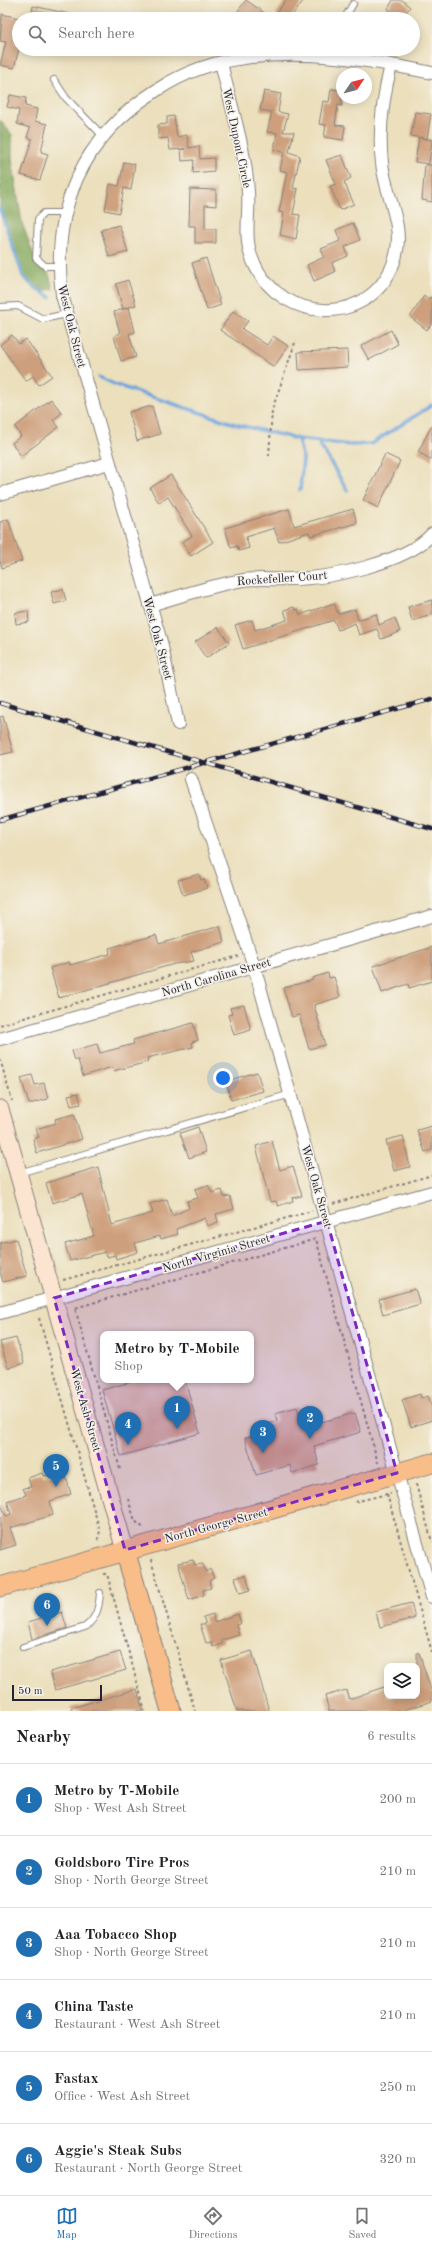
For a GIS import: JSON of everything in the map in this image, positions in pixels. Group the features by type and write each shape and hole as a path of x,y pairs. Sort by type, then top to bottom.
{"main road":[{"name":"West Ash Street","path":"0,1109 171,1711"},
{"name":"North George Street","path":"0,1586 244,1518 432,1463"}],"street":[{"name":"West Oak Street","path":"178,724 161,642 62,296 59,249 64,213 80,172 102,135 129,109 170,82 189,72 221,62 262,56"},
{"name":"West Oak Street","path":"349,56 432,74"},
{"name":"West Dupont Circle","path":"221,62 246,173 248,192 248,243 252,260 259,274 270,288 283,299 299,307 317,310 339,309 366,299 378,288 389,272 396,255 397,231 382,165 380,143 384,94 391,65"},
{"path":"0,494 109,463"},
{"name":"Rockefeller Court","path":"150,605 230,582 258,579 297,579 360,569 416,548 432,534"},
{"name":"West Oak Street","path":"191,779 254,966 432,1597"},
{"name":"North Carolina Street","path":"0,1039 432,916"},
{"name":"North Virginia Street","path":"0,1313 432,1192"}],"lane":[{"path":"348,12 353,4"},
{"path":"54,80 66,98 102,135"},
{"path":"59,266 45,266 36,258 38,219 44,212 64,213"},
{"path":"0,307 18,306 43,319 67,314"},
{"path":"18,1174 291,1094"},
{"path":"23,1647 86,1626 93,1621 97,1612 100,1593"}],"path":[{"path":"269,456 272,410 296,340"},
{"path":"0,1024 238,956"},
{"path":"332,1204 432,1175"},
{"path":"63,1280 315,1210"},
{"path":"120,1469 76,1308 316,1240 397,1474 432,1542"},
{"path":"39,1318 100,1531 96,1544"},
{"path":"386,1489 432,1652"},
{"path":"128,1499 135,1521 149,1530"},
{"path":"150,1560 195,1711"},
{"path":"107,1574 145,1711"}],"highlighted area":[{"path":"327,1221 397,1473 125,1550 54,1298"}],"green space":[{"path":"0,120 12,135 12,159 22,223 37,264 47,268 53,289 41,291 23,276 0,209"}],"building":[{"path":"246,0 263,12 237,12"},
{"path":"286,0 304,0 295,12 277,12"},
{"path":"393,0 402,0 410,7 406,12 392,12 388,9"},
{"path":"33,6 60,12 32,12"},
{"path":"2,14 12,16 12,56 17,56 14,68 0,65 6,42 0,41"},
{"path":"331,89 336,89 336,104 342,104 342,106 338,105 335,125 345,126 343,140 324,137 326,125 319,124 323,101 329,102"},
{"path":"264,91 281,94 278,112 288,114 283,132 294,132 289,152 300,156 293,188 298,189 293,214 300,215 296,239 280,235 284,213 279,212 287,172 280,170 284,152 274,150 277,133 267,132 272,112 260,110"},
{"path":"10,95 26,98 25,106 37,109 35,121 47,124 41,152 48,154 40,180 21,175 32,139 27,137 30,128 17,124 19,110 7,107"},
{"path":"415,112 431,114 427,139 411,136"},
{"path":"174,116 177,137 187,135 189,148 199,146 200,159 214,158 214,171 193,173 194,160 182,161 181,149 170,150 168,138 158,139 158,125 167,124 167,117"},
{"path":"419,137 432,140 429,164 415,162"},
{"path":"342,155 351,178 344,182 354,204 340,210 330,186 336,184 326,160"},
{"path":"124,162 135,164 131,190 124,188 119,213 105,210 110,184 119,186"},
{"path":"425,165 432,165 432,202 422,200"},
{"path":"190,189 216,190 216,206 205,205 205,229 216,229 216,243 195,243 195,226 189,226"},
{"path":"353,223 360,240 345,247 348,256 332,263 335,272 314,281 307,265 324,257 321,249 340,241 336,230"},
{"path":"119,225 128,252 109,257 101,230"},
{"path":"206,258 221,305 207,310 192,263"},
{"path":"128,280 136,305 123,309 116,284"},
{"path":"424,296 427,299 432,297 432,323 427,330 410,317"},
{"path":"129,307 135,332 129,334 136,357 121,361 114,336 120,333 114,312"},
{"path":"233,311 248,321 242,329 267,345 273,336 288,346 274,367 220,330"},
{"path":"391,330 398,344 369,360 361,346"},
{"path":"12,335 19,344 26,339 52,376 39,385 33,376 26,381 0,345"},
{"path":"347,350 348,367 299,370 298,352"},
{"path":"51,399 62,413 53,420 59,427 21,456 12,443 21,436 15,427"},
{"path":"152,406 160,434 137,441 129,412"},
{"path":"432,425 432,460 418,452"},
{"path":"385,454 400,461 378,508 363,500"},
{"path":"171,475 213,542 191,556 182,542 192,536 168,497 159,503 150,488"},
{"path":"289,509 294,526 353,509 357,523 310,536 309,532 279,542 274,528 246,537 249,548 239,551 237,546 231,548 225,528"},
{"path":"8,519 22,561 2,568 0,561 0,522"},
{"path":"63,589 66,601 54,604 51,592"},
{"path":"432,600 432,615 412,621 408,607"},
{"path":"334,603 338,614 355,609 358,620 376,614 379,625 395,618 400,632 381,639 377,629 359,635 355,623 338,630 334,620 243,649 235,625 252,620 255,630 287,620 284,610 294,607 295,610 298,609 300,615"},
{"path":"28,611 29,622 16,624 15,613"},
{"path":"218,627 229,643 206,658 195,642"},
{"path":"3,716 13,752 0,755 0,717"},
{"path":"199,874 201,880 204,879 207,888 183,895 178,880"},
{"path":"220,926 224,942 191,952 194,961 174,964 59,998 50,968 69,962 70,965 110,954 109,948 156,935 159,944"},
{"path":"432,947 432,981 409,988 408,984 382,993 373,966"},
{"path":"328,973 329,978 334,977 340,997 314,1005 325,1045 309,1049 299,1015 292,1017 283,988 313,980 312,978"},
{"path":"244,1005 251,1030 234,1035 228,1015 232,1014 230,1008"},
{"path":"193,1023 198,1040 192,1042 193,1047 147,1058 148,1062 113,1071 112,1067 83,1076 78,1060 75,1060 72,1051 97,1044 100,1053 134,1044 133,1040"},
{"path":"257,1072 263,1091 231,1100 226,1081"},
{"path":"32,1075 35,1085 44,1083 48,1099 29,1104 21,1078"},
{"path":"78,1093 81,1104 71,1106 68,1095"},
{"path":"74,1114 82,1139 37,1153 33,1139 39,1137 36,1129 56,1123 55,1119"},
{"path":"432,1126 432,1150 425,1152 417,1130"},
{"path":"198,1127 206,1152 189,1158 180,1133"},
{"path":"403,1136 410,1167 394,1171 386,1140"},
{"path":"272,1141 280,1170 293,1166 302,1196 292,1198 293,1201 278,1206 276,1201 270,1202 256,1146"},
{"path":"98,1167 112,1225 153,1213 150,1204 167,1199 172,1216 189,1208 187,1201 198,1198 195,1189 208,1185 212,1193 222,1190 224,1197 230,1196 234,1209 216,1214 218,1222 207,1226 205,1218 176,1229 178,1234 161,1239 160,1236 135,1243 138,1252 116,1259 115,1255 107,1257 105,1252 70,1261 65,1244 94,1236 82,1194 52,1203 46,1183"},
{"path":"16,1239 27,1276 3,1282 0,1272 0,1243"},
{"path":"415,1289 420,1304 383,1315 379,1299"},
{"path":"16,1338 24,1363 8,1368 0,1342"},
{"path":"127,1383 186,1383 200,1433 121,1456 102,1390"},
{"path":"420,1394 421,1398 428,1396 432,1407 432,1420 411,1427 402,1400"},
{"path":"297,1407 303,1427 355,1413 361,1432 314,1446 319,1465 292,1473 290,1465 256,1475 245,1438 255,1435 253,1428 277,1421 275,1413"},
{"path":"42,1473 43,1476 65,1473 71,1494 50,1501 53,1515 10,1528 16,1545 0,1550 0,1503 6,1516 11,1514 7,1501 26,1495 23,1488 31,1487 28,1478"},
{"path":"193,1560 195,1565 203,1564 206,1572 210,1569 214,1578 209,1581 211,1588 203,1590 204,1595 189,1600 178,1563"},
{"path":"246,1575 250,1590 240,1593 235,1578"},
{"path":"411,1603 415,1618 380,1627 376,1612"},
{"path":"62,1612 67,1628 32,1639 28,1622"},
{"path":"213,1614 214,1622 238,1614 241,1623 236,1625 239,1635 222,1640 222,1644 213,1647 211,1642 206,1643 200,1624 206,1624 203,1617"},
{"path":"252,1651 269,1711 237,1711 221,1660"},
{"path":"120,1652 126,1670 55,1690 50,1672"},
{"path":"417,1653 419,1653 432,1693 432,1701 401,1711 329,1711 325,1696 346,1690 349,1699 384,1687 384,1699 420,1699 420,1663 417,1663"},
{"path":"137,1689 143,1711 71,1711 71,1708"}],"waterway":[{"path":"0,209 23,276 32,285 50,297"},
{"path":"99,377 116,385 235,424 298,439 351,445 371,444 432,405"},
{"path":"298,439 303,459 300,490"},
{"path":"319,443 347,490"}],"railway":[{"path":"0,820 432,699"},
{"path":"0,703 432,829"}],"place":[{"name":"Metro by T-Mobile","path":"177,1429"},
{"name":"Goldsboro Tire Pros","path":"310,1439"},
{"name":"China Taste","path":"128,1445"},
{"name":"Aaa Tobacco Shop","path":"263,1453"},
{"name":"Fastax","path":"56,1487"},
{"name":"Aggie's Steak Subs","path":"47,1626"}]}
